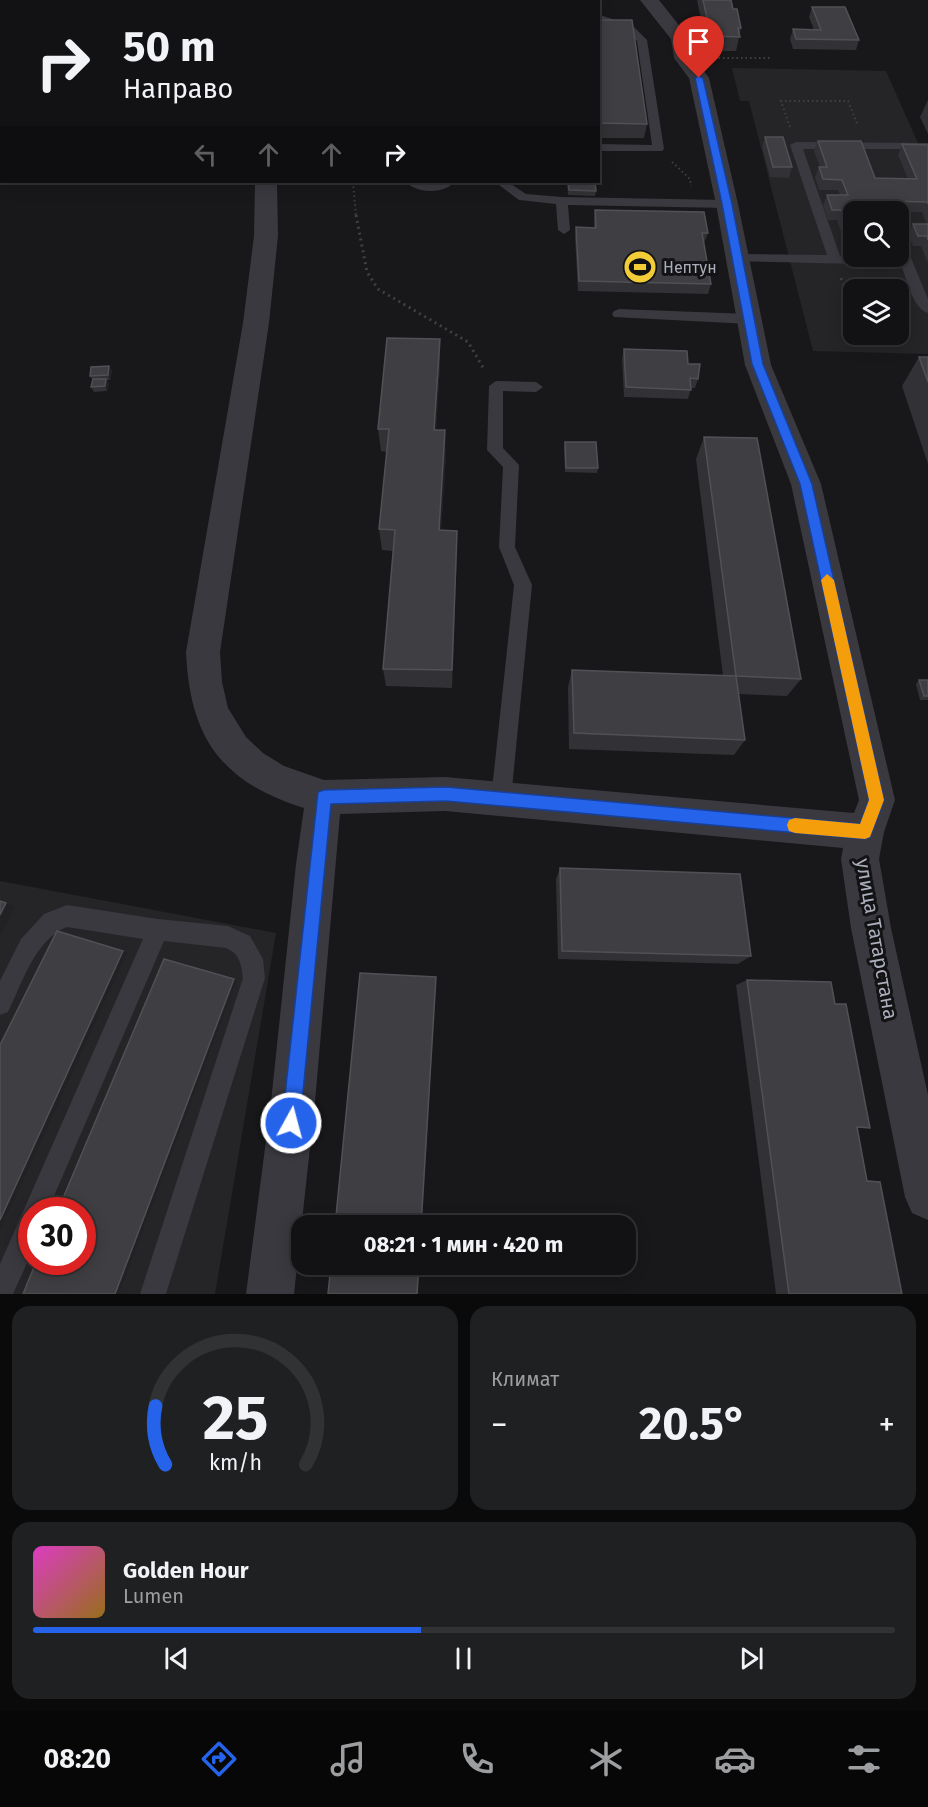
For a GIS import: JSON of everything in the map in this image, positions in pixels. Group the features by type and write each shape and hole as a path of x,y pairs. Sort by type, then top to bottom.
{"street":[{"name":"улица Татарстана","path":"649,0 680,38 684,58 699,78 727,204 758,364 806,484 877,800 865,832 860,859 871,928 928,1197"},
{"path":"266,183 266,236 256,323 203,652 203,680 208,705 229,744 245,761 266,776 291,788 324,797 446,794 865,832"},
{"path":"270,1294 293,1102 315,864 324,797"}],"lane":[{"path":"600,18 630,29 642,40 658,149 600,147"},
{"path":"835,260 796,145 928,146"},
{"path":"414,183 420,186 440,187 447,183"},
{"path":"502,183 523,197 562,201 727,204"},
{"path":"562,201 564,230"},
{"path":"738,258 906,261 923,303 928,308"},
{"path":"619,314 749,319"},
{"path":"501,799 523,585 507,547 512,465 495,450 496,386 536,387"},
{"path":"0,1004 29,947 52,922 67,916 158,930 228,937 242,944 252,960 254,978 153,1294"},
{"path":"42,1197 158,930"},
{"path":"0,1294 18,1254"}],"path":[{"path":"684,58 771,58"},
{"path":"796,145 781,101 848,101 866,146"},
{"path":"658,149 690,179 694,204"},
{"path":"353,183 357,225 367,272 378,289 468,342 496,386"}],"shaded area":[{"path":"732,68 886,71 921,150 928,150 928,354 813,351 749,101 740,101"},
{"path":"0,881 276,933 215,1294 0,1294"}],"building":[{"path":"703,0 731,0 733,9 737,9 741,28 738,28 740,37 711,36"},
{"path":"812,7 845,7 859,40 796,39 793,29 821,30"},
{"path":"600,20 632,20 647,124 600,123"},
{"path":"765,137 783,137 792,167 773,167"},
{"path":"818,141 861,141 875,178 917,179 902,144 928,145 928,204 927,202 909,201 843,201 843,215 841,210 832,210 827,195 848,195 842,180 823,179 819,167 827,167"},
{"path":"568,183 595,183 596,191 569,190"},
{"name":"Нептун","path":"595,210 704,212 708,233 702,233 711,284 579,281 576,227 596,228"},
{"path":"913,224 928,224 928,240 927,236 918,236"},
{"path":"387,338 440,339 434,430 445,430 439,530 457,531 452,670 383,669 395,530 379,529 389,429 378,429"},
{"path":"624,349 687,351 688,364 700,364 698,379 690,378 691,390 626,387"},
{"path":"919,357 928,357 928,382"},
{"path":"109,366 108,375 90,376 91,367"},
{"path":"93,379 106,379 105,386 91,387"},
{"path":"704,437 757,438 801,679 736,676"},
{"path":"565,442 596,442 598,468 566,468"},
{"path":"572,670 736,676 745,740 574,733"},
{"path":"919,680 928,680 928,696 924,696"},
{"path":"560,868 740,874 751,956 562,951"},
{"path":"0,901 6,903 0,915"},
{"path":"57,931 123,951 0,1220 0,1045"},
{"path":"164,959 234,979 115,1294 23,1294 31,1275 96,1275 96,1197 63,1197"},
{"path":"360,973 436,977 422,1215 336,1215"},
{"path":"747,980 831,982 835,1004 846,1004 870,1128 857,1127 867,1181 880,1182 902,1294 789,1294"},
{"path":"330,1275 418,1275 417,1294 328,1294"}],"slow traffic":[{"path":"795,825 865,832 877,800 827,580"}],"place":[{"name":"Нептун","path":"640,267"}],"route":[{"path":"291,1123 315,864 324,797 446,794 865,832 877,800 806,484 758,364 727,204 699,78"}]}
